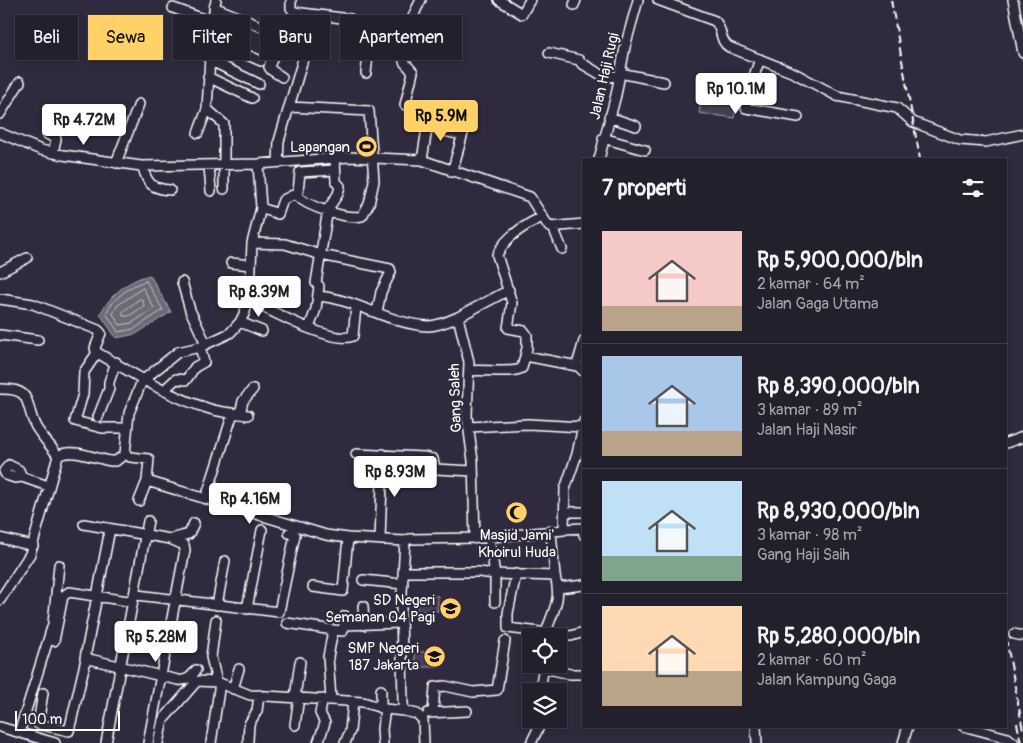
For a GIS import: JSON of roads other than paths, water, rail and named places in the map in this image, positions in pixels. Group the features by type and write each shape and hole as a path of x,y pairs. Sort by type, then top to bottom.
{"street":[{"path":"291,0 293,11 299,14 340,18"},
{"path":"405,105 413,72 404,62 404,51 407,30 419,0"},
{"path":"500,0 523,14 530,0"},
{"name":"Jalan Haji Rugi","path":"599,158 638,0"},
{"path":"658,0 714,20 718,24 725,45 794,74 837,96 897,108 913,122 973,142 997,141 1023,134"},
{"path":"1013,0 1023,53"},
{"path":"215,4 280,34 269,69 282,77"},
{"path":"173,8 192,15"},
{"path":"549,53 579,60 605,78 620,74 664,82"},
{"path":"250,56 261,61"},
{"path":"760,59 746,99 746,108 798,116"},
{"path":"198,133 207,109 210,60 259,84"},
{"path":"278,162 279,141 303,60"},
{"path":"366,74 368,60"},
{"path":"208,77 252,98"},
{"path":"0,114 20,82"},
{"path":"116,163 138,104"},
{"path":"289,107 368,109 373,157 374,181 369,204 362,216 345,216 306,203 294,194"},
{"path":"422,160 426,127 431,108 469,112 452,172"},
{"path":"207,109 224,124 224,189"},
{"path":"609,117 636,126"},
{"path":"426,127 462,136"},
{"path":"0,132 53,153 143,166 258,164 334,157 422,160 452,172 526,196 534,201 548,226 582,224"},
{"path":"47,134 56,139 53,153"},
{"path":"603,138 645,150"},
{"path":"309,328 318,296 319,286 316,283 328,209 339,192 340,186 336,183 334,157"},
{"path":"0,600 24,565 32,546 58,456 65,453 116,461 125,454 129,413 142,381 178,352 203,346 230,333 240,322 249,300 252,243 261,208 258,164"},
{"path":"143,166 151,187 157,190 170,190"},
{"path":"209,166 211,191"},
{"path":"261,208 278,214 283,200 298,191 300,172 335,170"},
{"path":"469,372 484,369 518,371 522,368 526,356 527,335 524,331 509,329 507,326 513,306 498,263 499,252 525,226 542,218"},
{"path":"553,227 562,249"},
{"path":"252,243 285,244 321,256 391,270 381,292 377,312"},
{"path":"0,272 27,258"},
{"path":"231,263 250,265"},
{"path":"164,390 176,379 186,380 194,367 204,362 203,346 182,282"},
{"path":"318,296 335,297 356,307 377,312 395,320 429,326 458,317 509,290"},
{"path":"0,299 33,304 98,330 101,333 95,348 97,353 116,362 142,381 210,410 240,414"},
{"path":"249,300 309,328 352,337 356,307"},
{"name":"Gang Saleh","path":"458,317 467,349 469,372 469,427 473,471 475,539"},
{"path":"240,322 262,331"},
{"path":"0,335 38,340"},
{"path":"97,353 84,372 83,394 74,421 102,428 127,428"},
{"path":"526,356 580,369 582,355"},
{"path":"98,416 109,389 108,382 116,362"},
{"path":"206,498 240,414 243,401 253,388"},
{"path":"0,389 18,390 27,398 36,426 58,456"},
{"path":"469,427 582,424"},
{"path":"565,530 565,489 582,428"},
{"path":"1007,443 1023,437"},
{"path":"125,454 130,457 149,459 147,481 139,501"},
{"path":"356,454 432,458 435,468 473,471"},
{"path":"380,540 383,454"},
{"path":"22,477 48,486"},
{"path":"147,481 294,527 348,538 405,541 409,539 475,539 582,528"},
{"path":"565,512 582,512"},
{"path":"106,743 148,521"},
{"path":"170,539 189,534 194,523"},
{"path":"84,524 170,539 184,545 185,550 148,743"},
{"path":"43,693 38,724 69,732 86,659 110,529"},
{"path":"247,609 262,530"},
{"path":"551,532 558,588 557,607 551,628"},
{"path":"54,641 65,592 128,601 137,595 279,612 295,535"},
{"path":"0,538 32,546"},
{"path":"313,587 344,591 348,538"},
{"path":"488,538 496,574 495,602"},
{"path":"404,712 401,623 405,541"},
{"path":"216,605 225,561"},
{"path":"19,732 52,624 58,565"},
{"path":"403,572 479,572 555,576"},
{"path":"516,574 507,626 509,629 522,631"},
{"path":"363,580 403,584"},
{"path":"558,588 582,585"},
{"path":"363,606 364,625"},
{"path":"211,743 218,683 211,657 216,620"},
{"path":"287,623 343,631 344,621 364,625 401,623"},
{"path":"318,743 325,723 320,713 327,699 328,657 333,630"},
{"path":"567,636 582,633"},
{"path":"433,712 433,689 435,687 447,686 473,692 497,689 505,641"},
{"path":"86,659 120,668 184,680 196,670"},
{"path":"295,725 300,662"},
{"path":"233,689 239,669"},
{"path":"565,673 582,674"},
{"path":"158,743 163,720 181,702 191,685 197,681 218,683 250,695 353,701 418,715 433,712 467,711"},
{"path":"381,690 383,743"},
{"path":"248,741 249,724 257,711 260,695"},
{"path":"345,743 350,731 353,701"},
{"path":"418,715 424,723 424,743"},
{"path":"0,727 55,743"},
{"path":"531,743 538,728"},
{"path":"756,728 757,743"},
{"path":"903,743 907,728"},
{"path":"970,728 1008,738 1014,743"}],"water":[{"path":"150,275 171,312 136,334 116,338 100,314 109,300 127,284"}],"railway":[{"path":"891,0 920,158"},
{"path":"1007,643 1023,730"},
{"path":"1017,723 1021,743"}],"place":[{"name":"Lapangan","path":"366,147"},
{"name":"Masjid Jami' Khoirul Huda","path":"517,512"},
{"name":"SD Negeri Semanan 04 Pagi","path":"451,609"},
{"name":"SMP Negeri 187 Jakarta","path":"435,657"}]}
